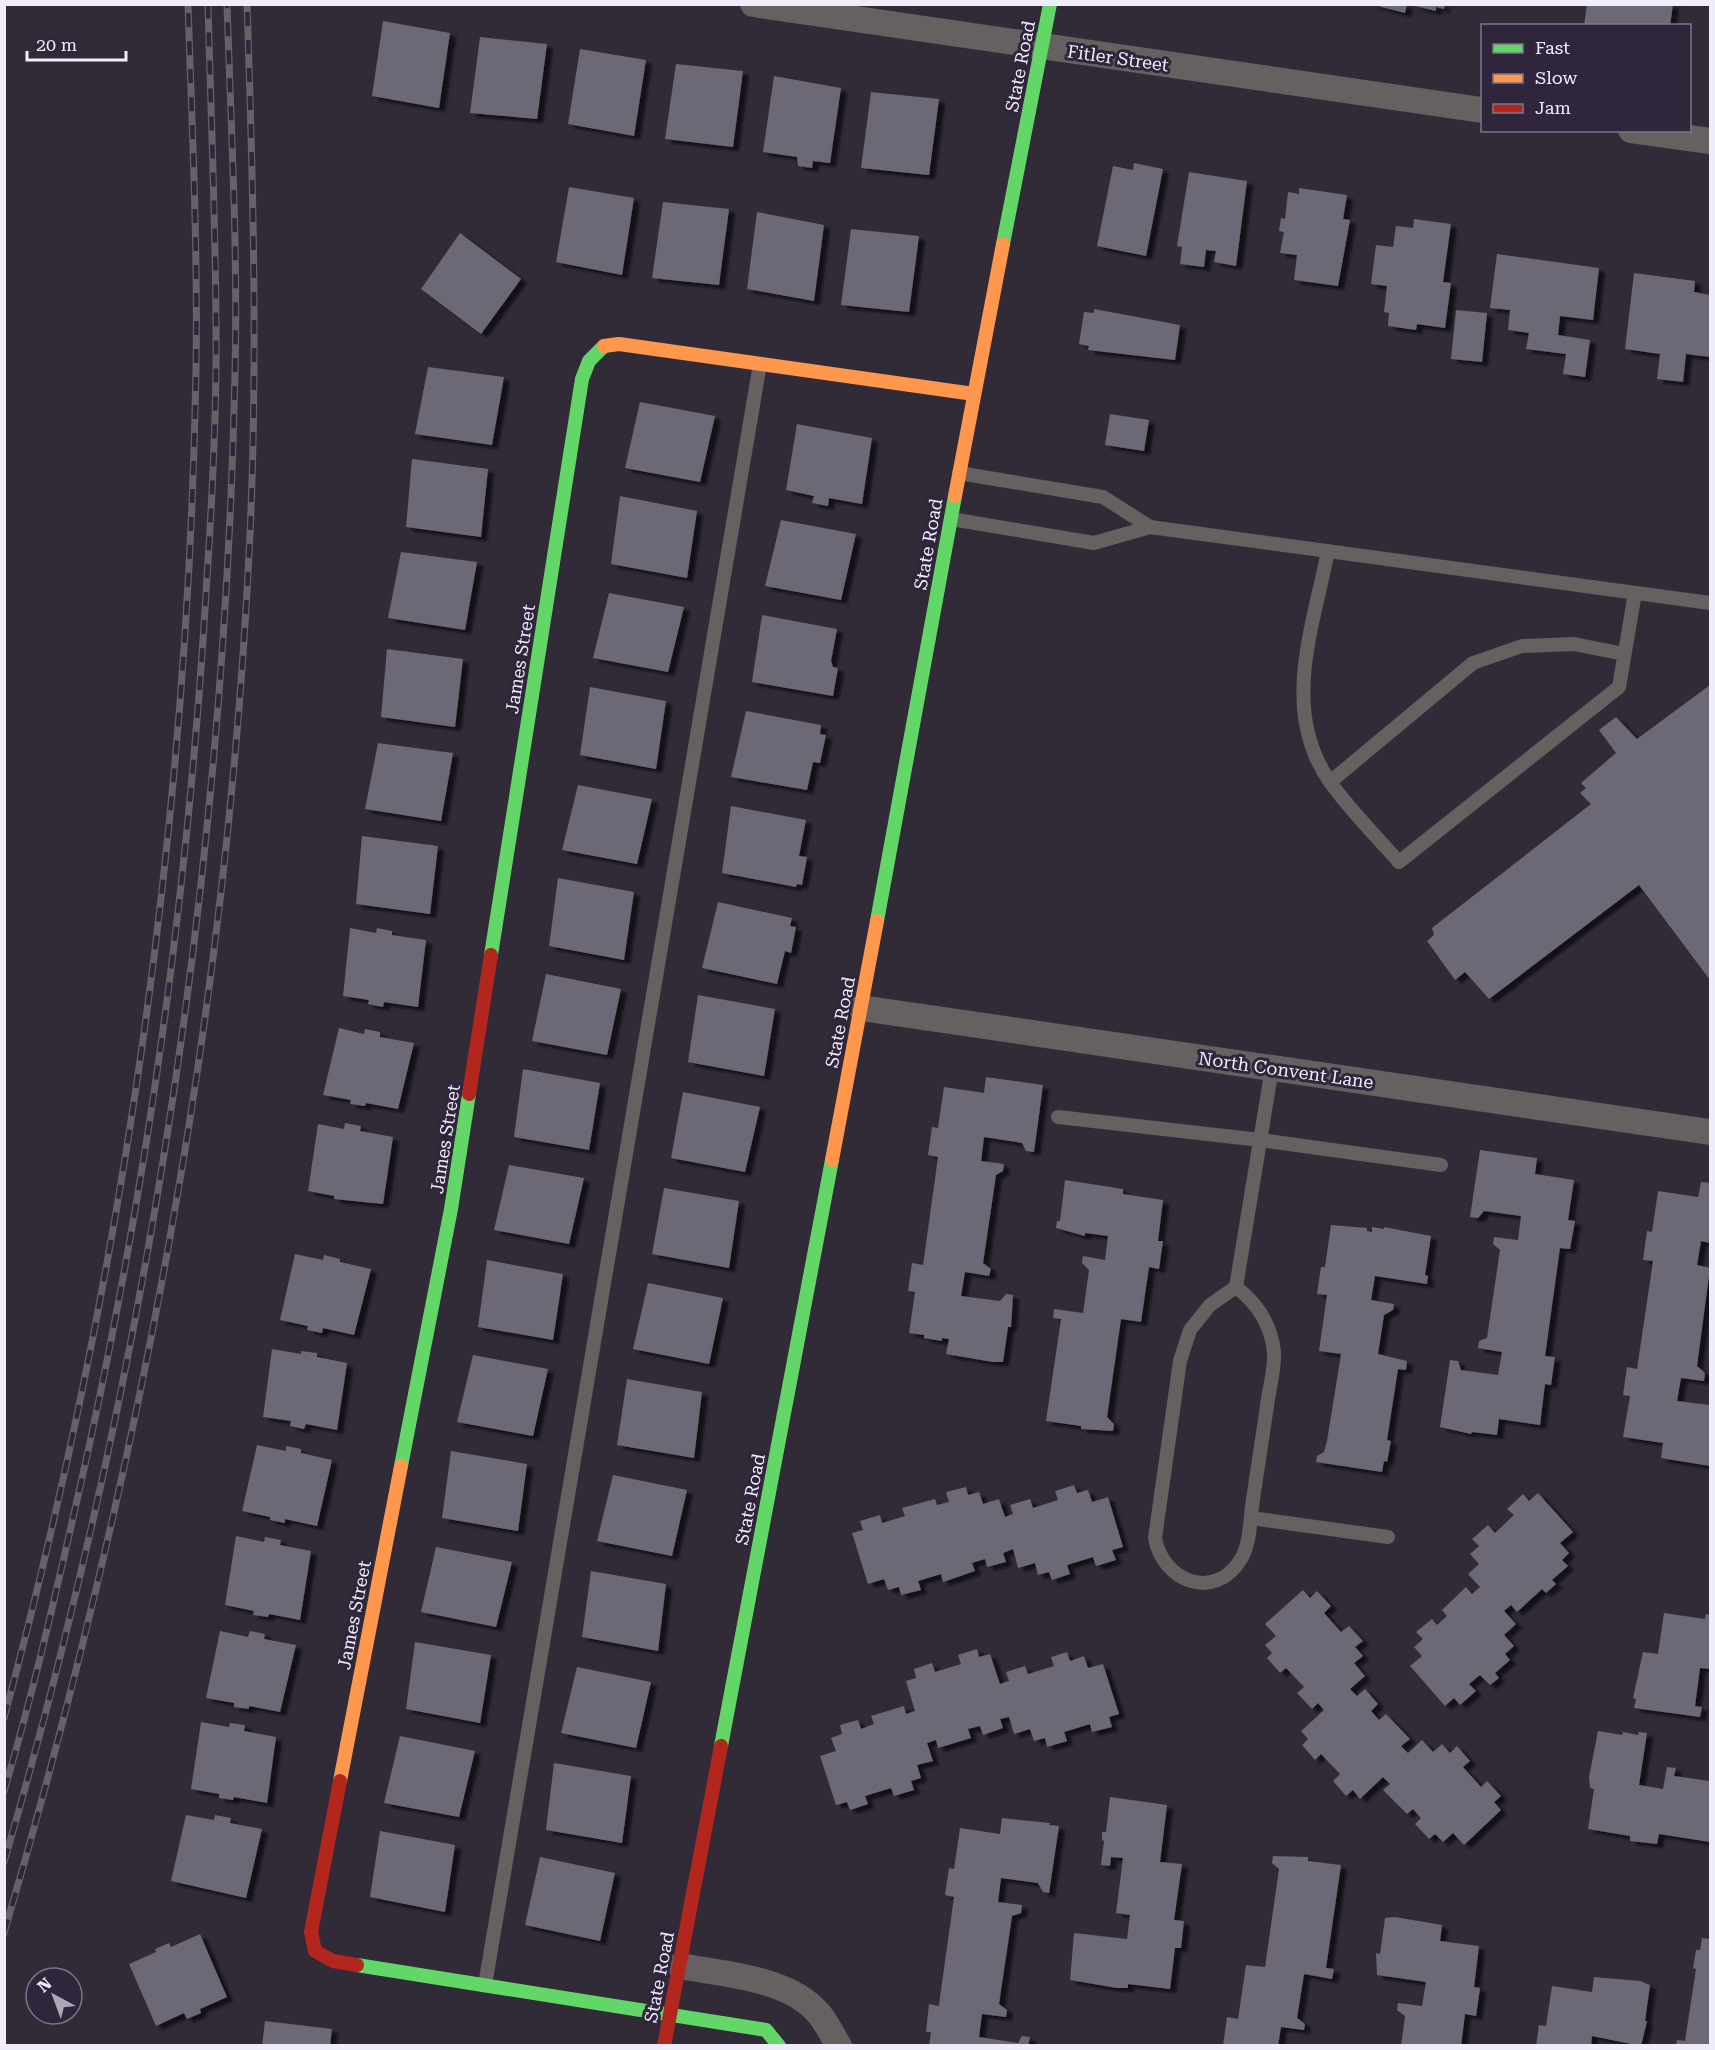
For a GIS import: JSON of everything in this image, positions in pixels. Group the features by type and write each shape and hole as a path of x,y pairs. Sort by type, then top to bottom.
{"street":[{"name":"Fitler Street","path":"753,4 1042,48 1481,110"},
{"name":"State Road","path":"664,2046 861,1008 959,473 1050,4"},
{"path":"1645,132 1710,141"},
{"name":"James Street","path":"779,2046 766,2030 333,1961 315,1951 311,1932 452,1209 582,379 589,361 601,346 619,344 974,394"},
{"name":"North Convent Lane","path":"861,1008 1710,1132"},
{"path":"680,1966 768,1983 802,2000 819,2013 839,2046"}],"lane":[{"path":"485,1985 760,364"},
{"path":"959,473 1103,497 1150,527"},
{"path":"951,519 1094,543 1150,527 1710,603"},
{"path":"1328,551 1303,671 1302,710 1311,748 1330,782 1399,862 1619,687 1635,593"},
{"path":"1330,782 1473,663 1522,646 1574,644 1624,654"},
{"path":"1236,1287 1251,1298 1267,1323 1274,1353 1251,1518 1242,1558 1232,1570 1220,1578 1205,1582 1184,1579 1166,1566 1158,1553 1155,1538 1180,1361 1190,1330 1209,1305 1236,1287 1272,1068"},
{"path":"1058,1117 1260,1140 1441,1165"},
{"path":"1251,1518 1388,1537"}],"building":[{"path":"1370,4 1407,4 1405,13"},
{"path":"1445,4 1444,9 1436,7 1436,11 1411,5"},
{"path":"1587,4 1673,4 1670,24 1584,24"},
{"path":"383,21 450,33 439,108 372,96"},
{"path":"480,37 547,44 537,119 470,113"},
{"path":"580,49 646,60 634,136 568,124"},
{"path":"676,64 743,71 733,147 665,139"},
{"path":"774,76 841,88 830,163 813,161 812,168 798,166 797,157 763,152"},
{"path":"871,92 939,99 929,175 861,168"},
{"path":"1134,163 1163,169 1146,256 1097,246 1113,166 1133,170"},
{"path":"1189,172 1247,181 1236,266 1214,262 1216,251 1206,250 1204,267 1180,264 1182,247 1177,246"},
{"path":"569,187 634,198 622,275 556,262"},
{"path":"1299,188 1347,195 1343,219 1350,220 1338,286 1294,280 1297,255 1280,253 1284,232 1279,231 1281,218 1285,219 1288,192 1299,194"},
{"path":"663,202 729,209 719,285 652,278"},
{"path":"757,212 824,225 814,301 747,289"},
{"path":"1414,219 1451,224 1443,282 1451,283 1445,328 1417,324 1416,330 1388,326 1389,313 1384,312 1387,286 1371,284 1376,245 1393,247 1396,226 1413,228"},
{"path":"851,229 919,236 909,312 841,305"},
{"path":"460,233 521,279 481,334 421,289"},
{"path":"1497,254 1599,268 1593,320 1560,316 1558,335 1590,340 1585,377 1563,374 1566,354 1526,349 1529,333 1508,330 1510,310 1490,308"},
{"path":"1634,273 1695,281 1694,292 1710,295 1710,357 1686,354 1683,382 1657,379 1660,354 1625,349"},
{"path":"1094,309 1180,325 1175,360 1088,350 1089,346 1079,344 1084,312 1094,313"},
{"path":"1456,310 1487,313 1482,362 1451,359"},
{"path":"428,367 504,377 492,445 415,434"},
{"path":"640,402 715,416 700,482 625,468"},
{"path":"1110,414 1149,420 1144,451 1105,445"},
{"path":"797,424 872,438 862,504 829,498 828,506 812,503 814,496 786,490"},
{"path":"412,459 488,469 481,537 406,527"},
{"path":"620,496 697,511 687,578 611,564"},
{"path":"781,520 856,534 841,600 765,586"},
{"path":"401,552 477,562 465,630 388,618"},
{"path":"609,593 684,607 668,672 593,658"},
{"path":"762,615 837,629 831,661 833,667 838,668 833,696 752,682"},
{"path":"387,649 463,659 455,727 381,717"},
{"path":"1710,685 1710,980 1639,885 1489,999 1465,972 1455,980 1427,941 1434,935 1432,928 1591,804 1580,793 1586,788 1581,783 1616,753 1599,730 1616,717 1637,739"},
{"path":"590,687 666,701 656,769 580,755"},
{"path":"746,711 821,725 820,734 826,735 820,763 813,762 807,790 731,777"},
{"path":"378,743 453,753 441,821 365,809"},
{"path":"578,785 652,799 637,864 562,850"},
{"path":"731,806 806,820 799,856 807,857 802,885 797,884 796,887 722,873"},
{"path":"362,836 438,846 430,914 356,904"},
{"path":"558,878 634,892 624,960 549,946"},
{"path":"718,902 792,918 790,926 796,927 791,953 785,951 777,984 702,968"},
{"path":"350,928 376,933 377,928 392,931 392,935 426,940 418,1007 384,1002 383,1007 368,1004 369,1000 343,996"},
{"path":"546,974 621,989 607,1055 532,1041"},
{"path":"698,995 775,1009 764,1076 688,1062"},
{"path":"339,1028 364,1034 365,1029 380,1032 380,1037 414,1043 398,1109 366,1103 365,1106 350,1104 351,1100 323,1095"},
{"path":"523,1069 600,1083 589,1150 514,1137"},
{"path":"986,1077 1043,1085 1034,1152 1026,1151 1022,1143 984,1137 981,1161 1004,1164 1003,1171 996,1175 983,1263 991,1269 989,1276 965,1272 961,1296 1000,1301 1006,1294 1013,1295 1011,1327 1008,1327 1003,1362 946,1354 949,1339 942,1338 942,1341 909,1333 915,1292 908,1291 912,1263 923,1265 938,1157 928,1155 932,1127 938,1128 944,1087 984,1093"},
{"path":"683,1092 760,1107 745,1172 671,1158"},
{"path":"345,1123 361,1126 360,1131 393,1137 383,1204 334,1199 334,1196 308,1191 318,1124 344,1129"},
{"path":"1480,1150 1537,1158 1535,1174 1574,1180 1568,1220 1575,1221 1570,1249 1560,1248 1545,1356 1555,1357 1551,1385 1545,1384 1540,1425 1499,1419 1497,1435 1472,1432 1471,1434 1440,1427 1450,1360 1458,1361 1461,1370 1498,1375 1502,1352 1478,1348 1479,1341 1487,1338 1500,1250 1493,1244 1494,1237 1518,1240 1521,1216 1484,1211 1478,1218 1470,1217"},
{"path":"509,1165 584,1178 569,1244 494,1230"},
{"path":"1065,1180 1123,1189 1123,1194 1163,1200 1158,1241 1163,1241 1159,1269 1149,1267 1141,1322 1121,1319 1107,1417 1114,1424 1113,1431 1081,1429 1081,1426 1046,1421 1061,1319 1053,1318 1054,1309 1083,1313 1089,1270 1082,1263 1083,1256 1105,1260 1108,1236 1085,1233 1085,1236 1056,1228 1057,1221 1060,1221"},
{"path":"1701,1182 1710,1183 1710,1243 1701,1241 1697,1265 1710,1268 1697,1366 1705,1373 1704,1381 1681,1378 1677,1401 1710,1405 1710,1466 1661,1458 1663,1443 1623,1437 1630,1396 1623,1395 1627,1367 1637,1369 1653,1261 1643,1260 1647,1231 1652,1232 1658,1191 1698,1197"},
{"path":"664,1188 739,1201 729,1268 652,1254"},
{"path":"1331,1225 1367,1228 1367,1231 1372,1232 1372,1227 1384,1229 1384,1227 1431,1236 1425,1275 1428,1276 1427,1284 1375,1276 1371,1300 1394,1304 1393,1310 1384,1315 1378,1354 1407,1361 1406,1370 1398,1369 1387,1440 1391,1441 1387,1462 1384,1461 1382,1472 1316,1462 1317,1456 1324,1452 1327,1441 1341,1354 1319,1351 1327,1295 1317,1294 1321,1267 1325,1267"},
{"path":"295,1254 323,1260 324,1255 340,1259 340,1262 371,1269 354,1335 323,1328 322,1333 307,1330 308,1326 280,1320"},
{"path":"487,1260 563,1274 553,1340 478,1327"},
{"path":"648,1283 723,1298 709,1364 633,1349"},
{"path":"272,1349 301,1354 301,1351 317,1353 317,1357 347,1363 337,1430 306,1424 304,1429 290,1426 291,1421 263,1417"},
{"path":"473,1355 548,1369 533,1436 457,1422"},
{"path":"627,1379 702,1392 694,1458 617,1445"},
{"path":"257,1445 286,1451 286,1446 301,1449 301,1453 332,1460 317,1526 285,1519 285,1523 270,1520 270,1517 242,1511"},
{"path":"451,1451 527,1464 518,1531 442,1518"},
{"path":"613,1475 687,1490 672,1556 597,1541"},
{"path":"1074,1485 1077,1493 1088,1490 1092,1502 1108,1497 1123,1547 1112,1550 1116,1560 1096,1566 1093,1557 1067,1565 1070,1574 1052,1580 1049,1572 1038,1575 1035,1563 1018,1568 1013,1549 1003,1553 1006,1562 987,1567 985,1559 972,1563 975,1571 943,1582 941,1574 918,1581 921,1590 901,1595 899,1587 888,1590 884,1579 868,1584 852,1533 863,1530 860,1521 880,1515 882,1523 905,1516 902,1508 935,1499 937,1505 949,1502 946,1492 966,1487 968,1495 979,1492 983,1504 999,1499 1005,1517 1013,1514 1010,1505 1030,1499 1033,1508 1058,1500 1055,1491"},
{"path":"1538,1493 1573,1532 1560,1543 1569,1553 1562,1560 1568,1566 1552,1580 1556,1584 1546,1593 1542,1589 1517,1612 1511,1605 1504,1611 1516,1624 1504,1635 1514,1646 1505,1654 1510,1660 1495,1673 1499,1678 1490,1685 1480,1675 1469,1684 1476,1691 1460,1705 1454,1698 1445,1706 1410,1666 1422,1656 1414,1647 1423,1639 1416,1632 1432,1619 1437,1625 1447,1616 1442,1610 1466,1587 1472,1594 1480,1587 1468,1574 1479,1564 1470,1554 1479,1546 1472,1539 1488,1525 1495,1533 1514,1515 1507,1509 1523,1494 1529,1501"},
{"path":"236,1536 264,1542 265,1537 281,1540 280,1545 311,1551 300,1620 269,1614 268,1617 253,1615 254,1611 225,1605"},
{"path":"436,1547 512,1562 496,1627 421,1612"},
{"path":"591,1571 666,1584 658,1651 582,1637"},
{"path":"1303,1590 1310,1598 1317,1591 1331,1606 1324,1613 1341,1632 1349,1626 1363,1641 1355,1647 1363,1656 1354,1663 1365,1676 1350,1689 1357,1696 1365,1689 1378,1704 1371,1711 1379,1720 1386,1714 1410,1739 1401,1746 1408,1753 1422,1740 1433,1752 1442,1744 1450,1753 1457,1746 1470,1761 1463,1767 1481,1787 1487,1781 1501,1796 1494,1802 1501,1810 1464,1845 1453,1833 1443,1842 1435,1834 1429,1839 1415,1824 1421,1818 1413,1809 1407,1814 1383,1790 1390,1784 1383,1777 1360,1799 1353,1790 1346,1796 1333,1781 1340,1774 1321,1754 1315,1760 1302,1745 1308,1739 1301,1731 1324,1710 1318,1703 1312,1709 1297,1693 1304,1687 1286,1668 1280,1673 1267,1658 1272,1653 1265,1645 1276,1636 1265,1624"},
{"path":"1664,1613 1705,1619 1706,1614 1710,1615 1710,1669 1700,1668 1695,1706 1702,1707 1700,1717 1634,1708 1636,1699 1633,1698 1643,1652 1658,1654"},
{"path":"220,1631 248,1637 250,1631 265,1634 264,1639 296,1645 280,1712 249,1706 249,1709 234,1707 234,1703 206,1698"},
{"path":"415,1642 491,1655 480,1723 406,1709"},
{"path":"977,1649 979,1657 990,1654 1000,1684 1009,1681 1006,1672 1025,1666 1028,1674 1054,1666 1051,1657 1067,1652 1070,1661 1084,1656 1088,1668 1103,1664 1119,1714 1109,1717 1112,1727 1092,1732 1090,1724 1064,1732 1067,1741 1047,1747 1045,1738 1034,1741 1030,1729 1014,1734 1009,1717 1000,1719 1003,1728 983,1735 980,1726 968,1729 971,1738 938,1748 936,1740 927,1743 933,1761 917,1765 921,1778 911,1781 914,1790 894,1796 891,1788 865,1796 868,1804 850,1810 847,1802 836,1805 820,1756 836,1751 831,1738 842,1734 840,1725 858,1720 861,1729 874,1724 871,1716 904,1706 906,1714 915,1711 906,1681 916,1678 914,1669 932,1663 935,1672 961,1664 958,1655"},
{"path":"577,1667 651,1682 636,1748 561,1733"},
{"path":"201,1722 229,1727 230,1723 245,1725 244,1731 276,1737 267,1803 234,1797 233,1800 219,1798 219,1794 191,1789"},
{"path":"1598,1731 1622,1735 1623,1732 1638,1735 1639,1732 1647,1733 1639,1785 1663,1789 1667,1767 1676,1768 1674,1776 1710,1781 1710,1842 1659,1834 1657,1844 1630,1841 1630,1836 1588,1829 1594,1789 1590,1788 1589,1777"},
{"path":"400,1736 475,1751 459,1817 384,1803"},
{"path":"554,1763 631,1776 622,1843 546,1830"},
{"path":"1110,1797 1167,1805 1160,1862 1182,1864 1174,1920 1184,1921 1181,1948 1175,1948 1170,1989 1128,1984 1128,1988 1117,1988 1070,1980 1074,1933 1127,1939 1130,1915 1116,1913 1123,1858 1111,1857 1110,1866 1101,1865 1104,1841 1102,1832 1106,1832"},
{"path":"186,1815 214,1820 215,1815 231,1818 230,1823 262,1829 246,1898 171,1881"},
{"path":"1002,1818 1059,1826 1049,1893 1043,1892 1038,1883 1001,1878 998,1902 1022,1905 1021,1913 1012,1916 999,2004 1007,2010 1006,2017 982,2014 979,2037 1018,2043 1022,2036 1030,2037 1028,2046 929,2046 931,2032 926,2032 929,2004 939,2006 954,1897 945,1895 949,1868 954,1869 960,1828 1000,1834"},
{"path":"380,1831 455,1845 445,1912 370,1897"},
{"path":"1273,1856 1308,1857 1308,1861 1341,1865 1326,1968 1334,1969 1332,1979 1304,1974 1297,2018 1305,2024 1304,2030 1281,2027 1278,2046 1223,2046 1227,2017 1238,2019 1246,1965 1265,1967 1279,1869 1272,1863"},
{"path":"540,1857 615,1873 600,1941 525,1925"},
{"path":"1395,1917 1442,1925 1440,1941 1479,1946 1474,1987 1480,1988 1476,2016 1465,2014 1461,2046 1401,2046 1405,2016 1397,2010 1398,2003 1422,2006 1426,1982 1377,1975 1376,1953 1380,1954 1385,1918"},
{"path":"200,1934 227,1997 200,2009 201,2013 187,2019 184,2013 156,2026 129,1964 156,1952 155,1949 169,1943 171,1947"},
{"path":"1702,1938 1710,1939 1710,2046 1676,2046 1677,2040 1685,2041 1696,1969 1693,1968 1696,1950 1700,1950"},
{"path":"1594,1977 1640,1981 1650,1985 1645,2021 1647,2021 1641,2046 1592,2036 1591,2046 1536,2046 1539,2025 1546,2026 1552,1986 1592,1992"},
{"path":"265,2021 332,2029 330,2046 262,2046"}],"railway":[{"path":"4,1718 46,1553 83,1386 115,1218 142,1050 163,880 179,710 190,540 196,370 195,233 188,4"},
{"path":"4,1791 57,1587 119,1301 156,1082 184,861 203,640 216,368 216,277 208,4"},
{"path":"4,1862 54,1679 98,1496 137,1311 169,1125 195,938 214,750 228,562 235,373 235,235 227,4"},
{"path":"4,1933 52,1761 96,1588 135,1415 169,1241 198,1066 221,890 239,713 250,534 254,402 254,269 247,4"}],"traffic: fast":[{"path":"1003,244 1050,4"},
{"path":"491,955 582,379 589,361 604,346"},
{"path":"877,921 955,496"},
{"path":"401,1466 451,1209 469,1094"},
{"path":"721,1746 832,1160"},
{"path":"357,1965 766,2030 779,2046"}],"traffic: slow":[{"path":"955,496 1003,244"},
{"path":"604,346 619,344 974,394"},
{"path":"832,1160 877,921"},
{"path":"340,1781 401,1466"}],"traffic: jam":[{"path":"469,1094 491,955"},
{"path":"664,2046 721,1746"},
{"path":"340,1781 311,1932 315,1951 333,1961 357,1965"}]}
